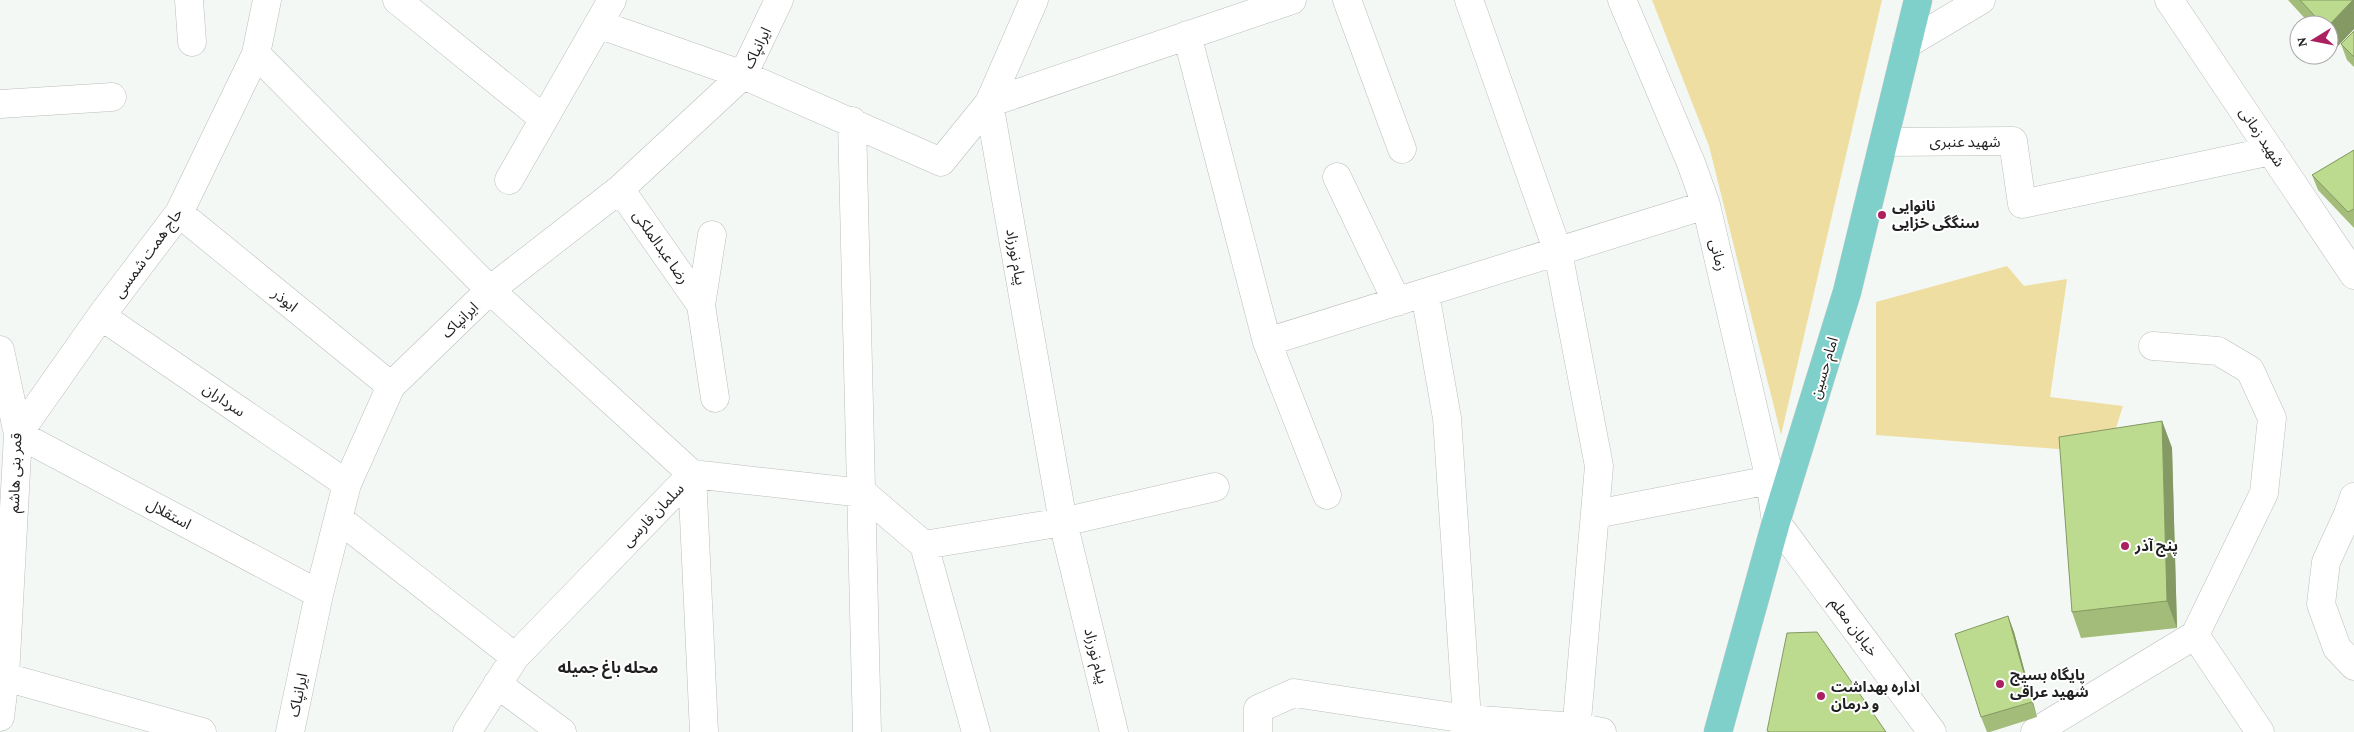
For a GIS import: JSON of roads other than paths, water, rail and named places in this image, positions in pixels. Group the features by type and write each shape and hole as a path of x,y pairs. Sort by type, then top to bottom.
{"main road":[{"name":"امام حسین","path":"1718,732 1776,522 1847,292 1918,0"}],"street":[{"path":"189,0 192,42"},
{"name":"حاج همت شمسی","path":"18,434 101,316 179,213 256,54 267,0"},
{"path":"396,0 544,119"},
{"path":"509,180 612,0"},
{"name":"ایرانپاک","path":"290,732 319,594 339,519 346,484 391,386 490,290 620,189 743,75 780,0"},
{"path":"598,24 743,75 941,162 989,103 1034,0"},
{"path":"989,103 1292,0"},
{"path":"1347,0 1402,149"},
{"path":"1469,0 1558,252 1599,466 1576,729"},
{"name":"زمانی","path":"1622,0 1691,163 1706,205 1770,480 1776,522"},
{"path":"1907,44 1981,0"},
{"name":"شهید زمانی","path":"2169,0 2354,275"},
{"path":"1187,35 1267,342 1327,495"},
{"path":"256,54 490,290 692,474 704,732"},
{"path":"0,104 112,97"},
{"name":"پیام نورزاد","path":"989,103 1063,522 1114,732"},
{"path":"852,122 856,324 863,493 867,732"},
{"name":"شهید عنبری","path":"1884,142 2013,141 2022,204 2271,151"},
{"path":"1337,176 1397,302"},
{"name":"رضا عبدالملکی","path":"620,189 702,305"},
{"path":"1267,342 1706,205"},
{"name":"ابوذر","path":"179,213 391,386"},
{"name":"رضا عبدالملکی","path":"712,235 702,305 715,398"},
{"path":"1425,293 1447,418 1466,726"},
{"name":"سرداران","path":"101,316 346,484"},
{"path":"2035,732 2195,635 2264,493 2272,418 2250,370 2218,352 2153,346"},
{"name":"قمر بنی هاشم","path":"0,350 18,434 5,677 0,718"},
{"name":"استقلال","path":"18,434 319,594"},
{"name":"سلمان فارسی","path":"467,732 515,657 692,474 863,493"},
{"path":"1596,514 1770,480"},
{"path":"924,546 1063,522 1215,487"},
{"path":"863,493 924,546 976,732"},
{"path":"2354,497 2326,562 2321,604 2337,648 2354,666"},
{"path":"339,519 515,657"},
{"name":"خیابان معلم","path":"1776,522 1932,732"},
{"path":"2195,635 2260,732"},
{"path":"5,677 202,732"},
{"path":"497,684 562,732"},
{"path":"1258,732 1258,709 1294,693 1466,726 1576,729 1602,732"}],"place":[{"name":"نانوایی سنگگی خزایی","path":"1882,215"},
{"name":"پنج آذر","path":"2125,546"},
{"name":"پایگاه بسیج شهید عراقی","path":"2000,684"},
{"name":"اداره بهداشت و درمان","path":"1821,696"}],"district":[{"name":"محله باغ‌ جمیله","path":"608,667"}]}
